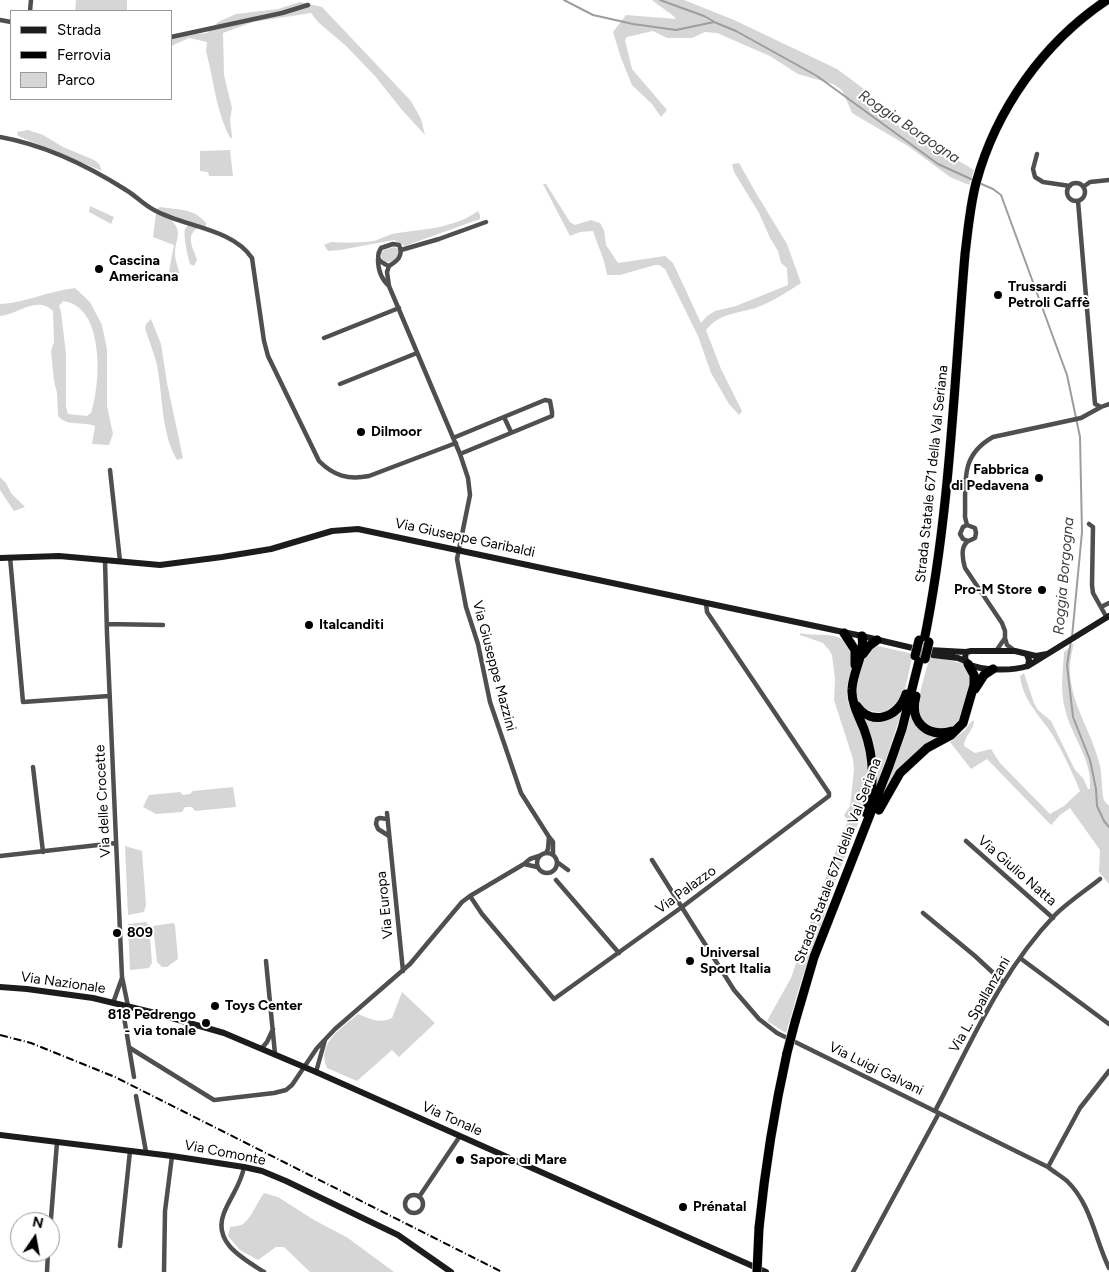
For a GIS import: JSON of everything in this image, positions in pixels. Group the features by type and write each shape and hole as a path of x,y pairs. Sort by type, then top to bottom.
{"highway":[{"name":"Strada Statale 671 della Val Seriana","path":"757,1272 759,1228 769,1143 775,1105 795,1022 814,957 902,729 934,594 943,525 965,254 972,201 979,173 996,130 1024,81 1056,42 1084,16 1107,0"},
{"path":"844,632 858,653"},
{"path":"840,891 872,787 872,757 852,689 858,653 863,645 862,636"},
{"path":"858,653 877,640"},
{"path":"854,701 866,714 876,717 896,712 906,695 920,655"},
{"path":"920,655 914,703 918,721 931,732 940,734 957,730"},
{"path":"966,662 974,675 973,694"},
{"path":"840,891 884,799 900,773 927,748 951,735 963,724 979,681 993,669"}],"street":[{"path":"172,38 282,13 308,5"},
{"path":"0,137 26,142 62,156 104,176 132,193 153,210 178,221 227,237 246,250 252,258 262,332 268,356 319,461 327,469 342,476 357,478 369,476 455,441 504,417 546,400 550,401 552,416 460,454"},
{"path":"1037,154 1033,169 1035,177 1043,182 1070,186 1077,183 1084,187"},
{"path":"1084,187 1090,182 1109,180"},
{"path":"1070,186 1067,192 1068,197 1078,201 1084,198 1084,187"},
{"path":"1078,201 1095,404 1101,407"},
{"path":"401,250 486,222"},
{"path":"389,266 380,262 378,254 385,245 399,245 401,250 400,256 397,261 389,266 387,272 389,286"},
{"name":"Via Giuseppe Mazzini","path":"378,258 379,270 399,308 455,441 468,478 470,495 457,558 466,607 478,644 490,702 521,793 553,842 553,855 557,862"},
{"path":"324,338 399,308"},
{"path":"340,384 417,353"},
{"path":"967,525 965,517 967,467 972,454 982,443 993,437 1081,418 1109,404"},
{"path":"504,417 510,432"},
{"path":"110,470 120,561"},
{"path":"1089,524 1093,527 1093,593 1108,617"},
{"path":"968,541 963,539 960,534 962,527 967,525 972,526 976,533 975,538 968,541 963,551 965,568 1002,623 1005,638 1010,648 1015,651"},
{"name":"Via Giuseppe Garibaldi","path":"0,558 59,556 160,565 271,549 332,531 372,531 844,632 877,640 920,655 958,658 976,667 993,669 1028,666 1108,617"},
{"path":"10,557 23,702 109,696"},
{"name":"Via delle Crocette","path":"105,560 106,624 122,977 134,1077"},
{"name":"Via Palazzo","path":"470,896 482,914 554,999 682,907 829,796 829,793 707,612 706,602"},
{"path":"1100,607 1109,602"},
{"path":"106,624 164,625"},
{"path":"996,651 1005,638"},
{"name":"Via Giuseppe Garibaldi","path":"920,655 971,651 1015,651 1036,656 1047,654"},
{"path":"966,652 966,662"},
{"path":"1028,655 1028,666"},
{"path":"33,767 43,852"},
{"name":"Via Europa","path":"387,813 403,971"},
{"name":"Via Europa","path":"387,819 380,818 376,824 378,829 389,836"},
{"path":"546,853 549,837"},
{"name":"Via Giulio Natta","path":"966,841 1053,918"},
{"path":"0,856 116,843"},
{"path":"130,1048 214,1100 283,1092 289,1088 335,1029 403,971 462,902 530,859 546,853 553,855"},
{"path":"537,867 536,861 539,856"},
{"name":"Via Luigi Galvani","path":"652,860 734,990 759,1019 777,1033 1048,1167 1067,1181 1081,1199 1109,1268"},
{"path":"549,873 555,869 568,870 557,862 555,869 556,880"},
{"path":"524,864 537,867 544,873 549,873 619,953"},
{"name":"Via L. Spallanzani","path":"853,1272 937,1112 974,1034 1003,982 1053,918 1100,879"},
{"path":"923,913 1003,982"},
{"path":"1020,958 1109,1024"},
{"path":"266,961 274,1026 275,1054"},
{"name":"Via delle Crocette","path":"113,1003 122,977"},
{"name":"Via Nazionale","path":"0,987 50,992 125,1005"},
{"name":"Via Tonale","path":"125,1005 206,1027 262,1048 766,1272"},
{"path":"262,1048 267,1042 274,1026"},
{"path":"316,1072 326,1039"},
{"path":"1048,1167 1080,1108 1109,1071"},
{"path":"136,1096 146,1152"},
{"name":"Via Comonte","path":"0,1135 146,1152 244,1167 286,1181 375,1223 417,1247 451,1272"},
{"path":"419,1196 460,1136"},
{"path":"52,1212 58,1142"},
{"path":"120,1246 130,1151"},
{"path":"164,1272 165,1211 172,1156"},
{"path":"244,1167 242,1180 224,1214 222,1234 227,1244 264,1272"},
{"path":"419,1196 423,1205 421,1210 417,1213 412,1213 407,1210 405,1206 409,1197 419,1196"}],"green space":[{"path":"76,0 127,0 127,10 75,10"},
{"path":"652,0 684,0 734,20 837,69 868,92 889,120 974,170 969,185 950,177 908,146 852,113 842,90 833,84 798,74 770,56 717,33 705,32 692,38 667,38 653,31 627,37 625,40 632,69 667,110 661,117 652,104 632,85 613,32 626,15 676,19"},
{"path":"300,2 322,7 411,101 421,119 425,135 375,76 346,46 318,22 311,13 253,22 223,33 224,75 232,108 230,120 231,139 219,107 206,51 207,42 189,38 172,46 172,36 207,33 218,22 236,14 278,9"},
{"path":"28,130 43,135 63,147 94,160 99,164 102,171 18,136 17,132"},
{"path":"230,150 233,176 209,176 208,172 200,171 200,151"},
{"path":"739,163 787,244 801,283 763,305 718,319 706,330 721,369 742,411 739,415 729,404 711,373 698,336 665,269 655,265 620,275 607,275 593,231 580,232 570,236 543,184 546,184 570,222 575,225 591,220 600,223 604,230 606,245 618,263 665,256 673,263 701,323 715,311 736,306 788,285 787,268 781,263 778,251 759,213 734,172 732,164"},
{"path":"90,206 114,217 111,224 89,212"},
{"path":"158,208 191,212 206,223 206,226 200,226 195,230 191,237 197,260 194,266 190,264 185,236 185,229 190,222 171,216 171,220 178,232 175,254 179,278 169,271 174,245 153,237 156,214"},
{"path":"478,211 480,219 405,246 394,240 328,251 324,245 331,242 374,241 392,234 448,225"},
{"path":"394,247 398,249 399,253 396,257 390,262 382,261 381,253"},
{"path":"75,288 90,302 102,325 107,349 107,406 113,434 109,445 92,444 95,426 66,422 58,416 51,351 54,342 53,311 47,307 34,305 0,316 0,304 19,302","holes":["63,301 77,306 86,317 93,331 98,366 94,400 91,413 87,416 68,414 66,407 66,354 59,306"]},
{"path":"151,319 161,344 183,458 177,460 165,426 157,365 145,328"},
{"path":"0,477 6,483 11,493 25,507 14,511 0,490"},
{"path":"800,633 834,636 845,641 850,646 853,659 847,695 849,706 866,746 868,781 865,806 833,887 802,978 786,1033 767,1021 791,978 829,868 848,821 844,815 850,806 854,770 853,759 834,700 835,679 832,655 823,643 800,635"},
{"path":"1074,643 1070,666 1072,685 1079,709 1097,754 1101,769 1103,798 1109,806 1109,884 1099,872 1100,850 1070,808 1051,825 987,759 971,769 950,742 974,721 964,746 975,753 991,749 1000,763 1050,814 1064,806 1080,791 1052,734 1024,693 1020,676 1024,673 1034,703 1038,710 1051,721 1075,770 1083,778 1088,789 1090,789 1088,768 1068,719 1063,695 1064,652"},
{"path":"878,646 913,654 904,694 891,711 876,712 865,708 859,701 856,691 856,680 864,657 871,647"},
{"path":"930,656 965,664 972,676 962,718 960,722 950,729 936,729 930,726 924,722 919,709 920,696"},
{"path":"902,711 875,792 864,716 895,716"},
{"path":"910,714 914,720 940,736 885,790 904,738"},
{"path":"233,787 236,807 195,811 192,807 185,807 182,812 156,814 143,807 149,795 180,792 183,795 190,794 193,791"},
{"path":"125,846 142,851 146,905 144,912 128,915"},
{"path":"146,922 149,925 152,963 149,968 130,970 128,924"},
{"path":"173,923 175,925 178,959 167,967 162,967 157,962 153,926"},
{"path":"402,992 435,1023 399,1057 392,1050 357,1081 327,1068 325,1051 332,1037 358,1014 379,1021 392,1018"},
{"path":"264,1193 278,1197 314,1220 348,1238 394,1272 310,1272 284,1247 276,1247 258,1260 240,1250 228,1236 230,1227 246,1222"}],"waterway":[{"name":"Roggia Borgogna","path":"564,0 593,15 633,24 676,30 714,22 736,31 817,76 938,164 973,180"},
{"path":"660,0 713,21"},
{"name":"Roggia Borgogna","path":"979,183 1001,195 1067,375 1080,437 1082,532 1072,637"},
{"name":"Roggia Borgogna","path":"1071,641 1067,665 1073,717 1090,760 1096,789 1097,806 1109,827"}],"railway":[{"path":"0,1035 31,1043 115,1077 502,1272"}],"place":[{"name":"Cascina Americana","path":"99,269"},
{"name":"Trussardi Petroli Caffè","path":"998,295"},
{"name":"Dilmoor","path":"361,432"},
{"name":"Fabbrica di Pedavena","path":"1039,478"},
{"name":"Pro-M Store","path":"1042,590"},
{"name":"Italcanditi","path":"309,625"},
{"name":"809","path":"117,933"},
{"name":"Universal Sport Italia","path":"690,961"},
{"name":"Toys Center","path":"215,1006"},
{"name":"818 Pedrengo - via tonale","path":"206,1023"},
{"name":"Sapore di Mare","path":"460,1160"},
{"name":"Prénatal","path":"683,1207"}]}
